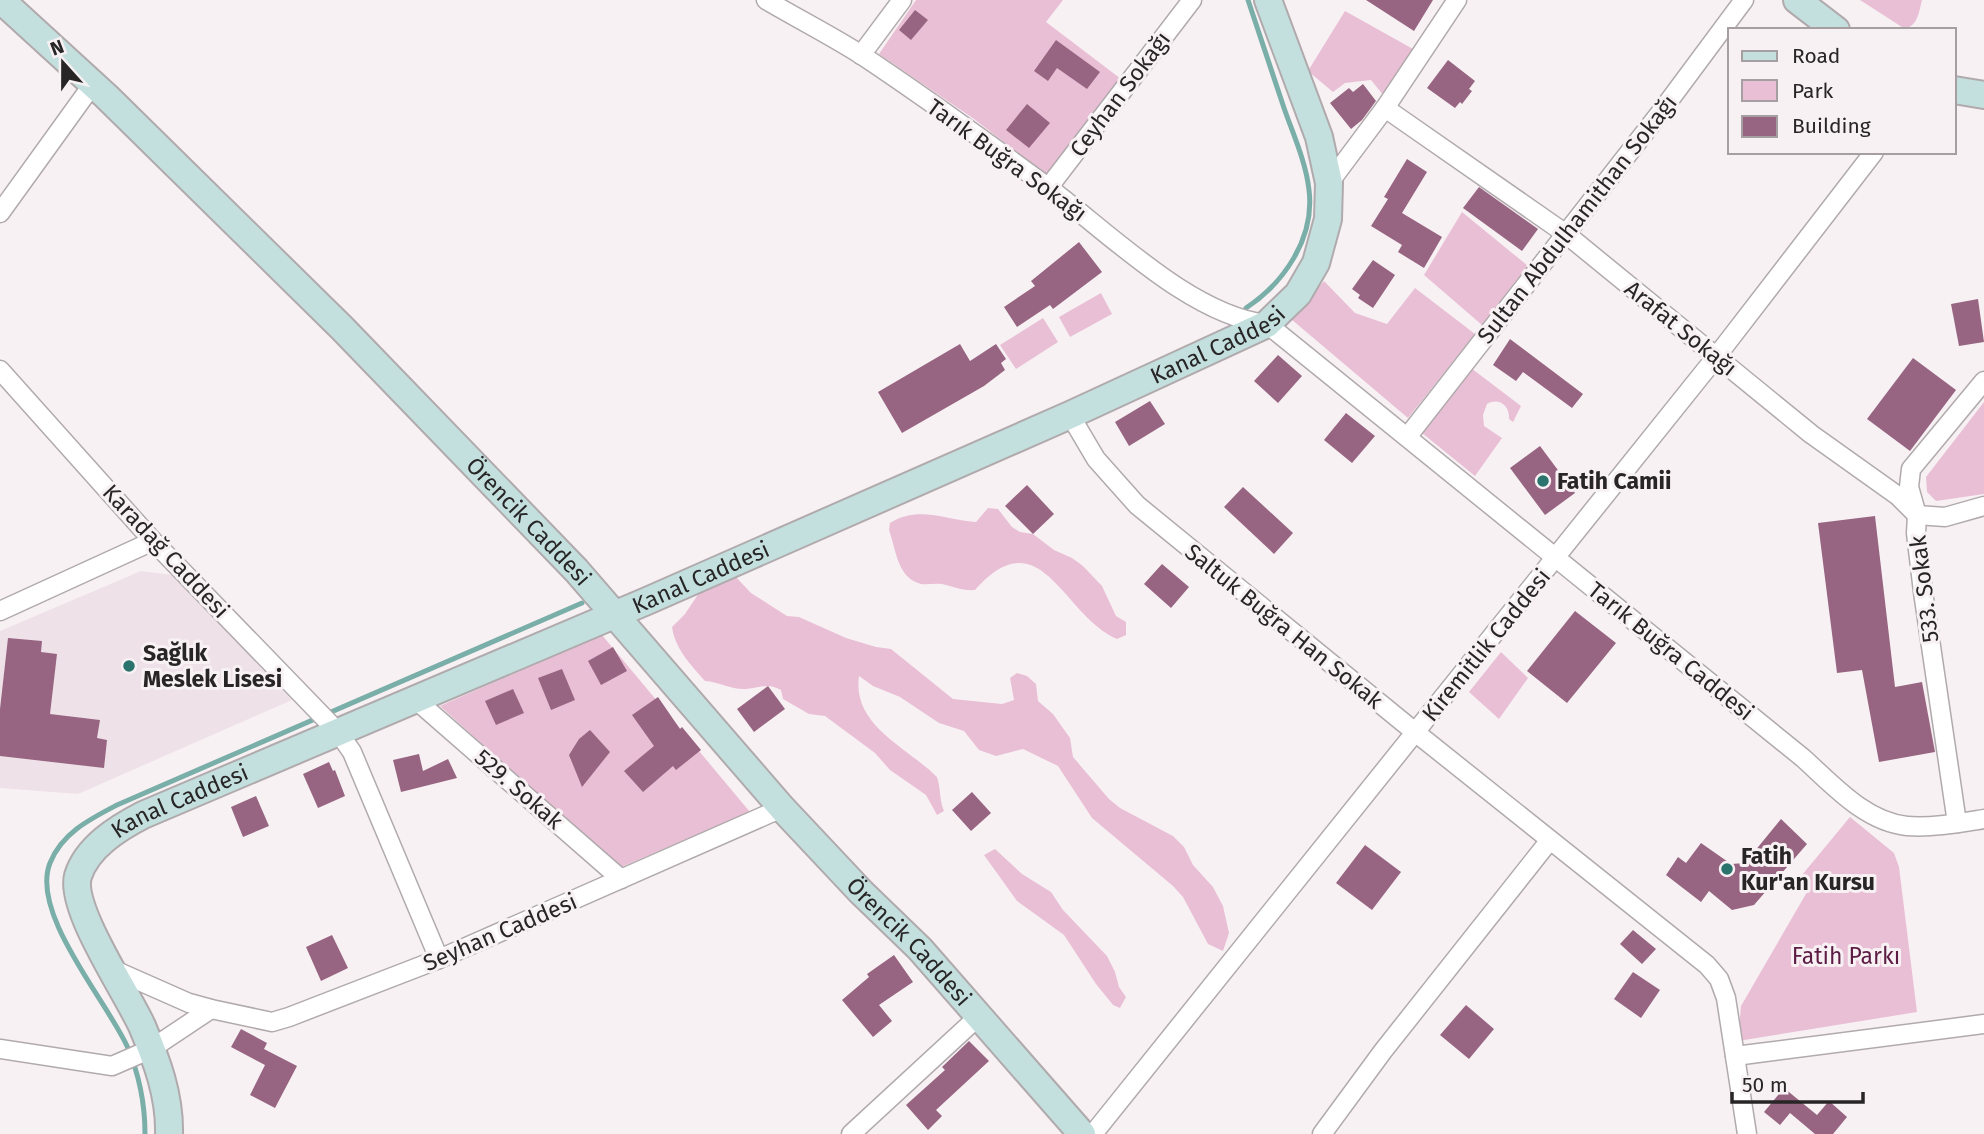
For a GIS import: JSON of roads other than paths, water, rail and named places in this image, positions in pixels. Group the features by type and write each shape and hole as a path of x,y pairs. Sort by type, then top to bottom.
{"street":[{"name":"Örencik Caddesi","path":"1,0 93,84 342,328 576,570 782,808 920,950 1082,1134"},
{"name":"Tarık Buğra Sokağı","path":"766,0 861,55 1048,188 1179,289 1209,307 1256,323"},
{"path":"861,55 902,0"},
{"name":"Ceyhan Sokağı","path":"1048,188 1192,0"},
{"name":"Kanal Caddesi","path":"169,1134 168,1106 147,1050 112,969 92,931 76,889 83,865 107,837 143,815 334,728 416,700 1070,415 1256,323 1298,294 1316,263 1328,219 1329,183 1319,137 1268,0"},
{"path":"1329,183 1385,108 1457,0"},
{"name":"Sultan Abdulhamithan Sokağı","path":"1408,436 1744,0"},
{"path":"1797,0 1833,28"},
{"path":"0,213 93,84"},
{"path":"1956,89 1984,95"},
{"name":"Arafat Sokağı","path":"1385,108 1566,233 1716,357 1811,433 1898,496 1917,514"},
{"name":"Kiremitlik Caddesi","path":"1093,1134 1716,357 1872,154"},
{"name":"Tarık Buğra Caddesi","path":"1256,323 1408,436 1803,758 1849,800 1889,821 1907,826 1984,820"},
{"name":"Karadağ Caddesi","path":"0,370 153,541 308,699 352,752 439,959"},
{"name":"533. Sokak","path":"1956,823 1921,582 1916,533 1917,514 1909,487 1911,469 1984,381"},
{"name":"Saltuk Buğra Han Sokak","path":"1070,415 1096,459 1136,506 1707,965 1719,979 1726,998 1747,1134"},
{"path":"1917,514 1945,517 1984,506"},
{"path":"0,611 153,541"},
{"name":"529. Sokak","path":"416,700 621,879"},
{"name":"Seyhan Caddesi","path":"112,969 189,1003 211,1009 272,1021 289,1017 439,959 782,808"},
{"path":"1322,1134 1383,1051 1550,840"},
{"path":"0,1049 112,1066 147,1050 211,1009"},
{"path":"851,1134 979,1016"},
{"path":"1735,1056 1984,1024"}],"waterway":[{"path":"1246,308 1273,286 1294,258 1302,242 1310,208 1302,159 1248,0"},
{"path":"145,1134 140,1089 127,1046 73,956 51,906 47,883 50,863 62,843 87,822 117,805 582,603"}],"place":[{"name":"Fatih Camii","path":"1543,481"},
{"name":"Sağlık Meslek Lisesi","path":"129,666"},
{"name":"Fatih Kur'an Kursu","path":"1727,869"}],"park label":[{"name":"Fatih Parkı","path":"1846,956"}]}
